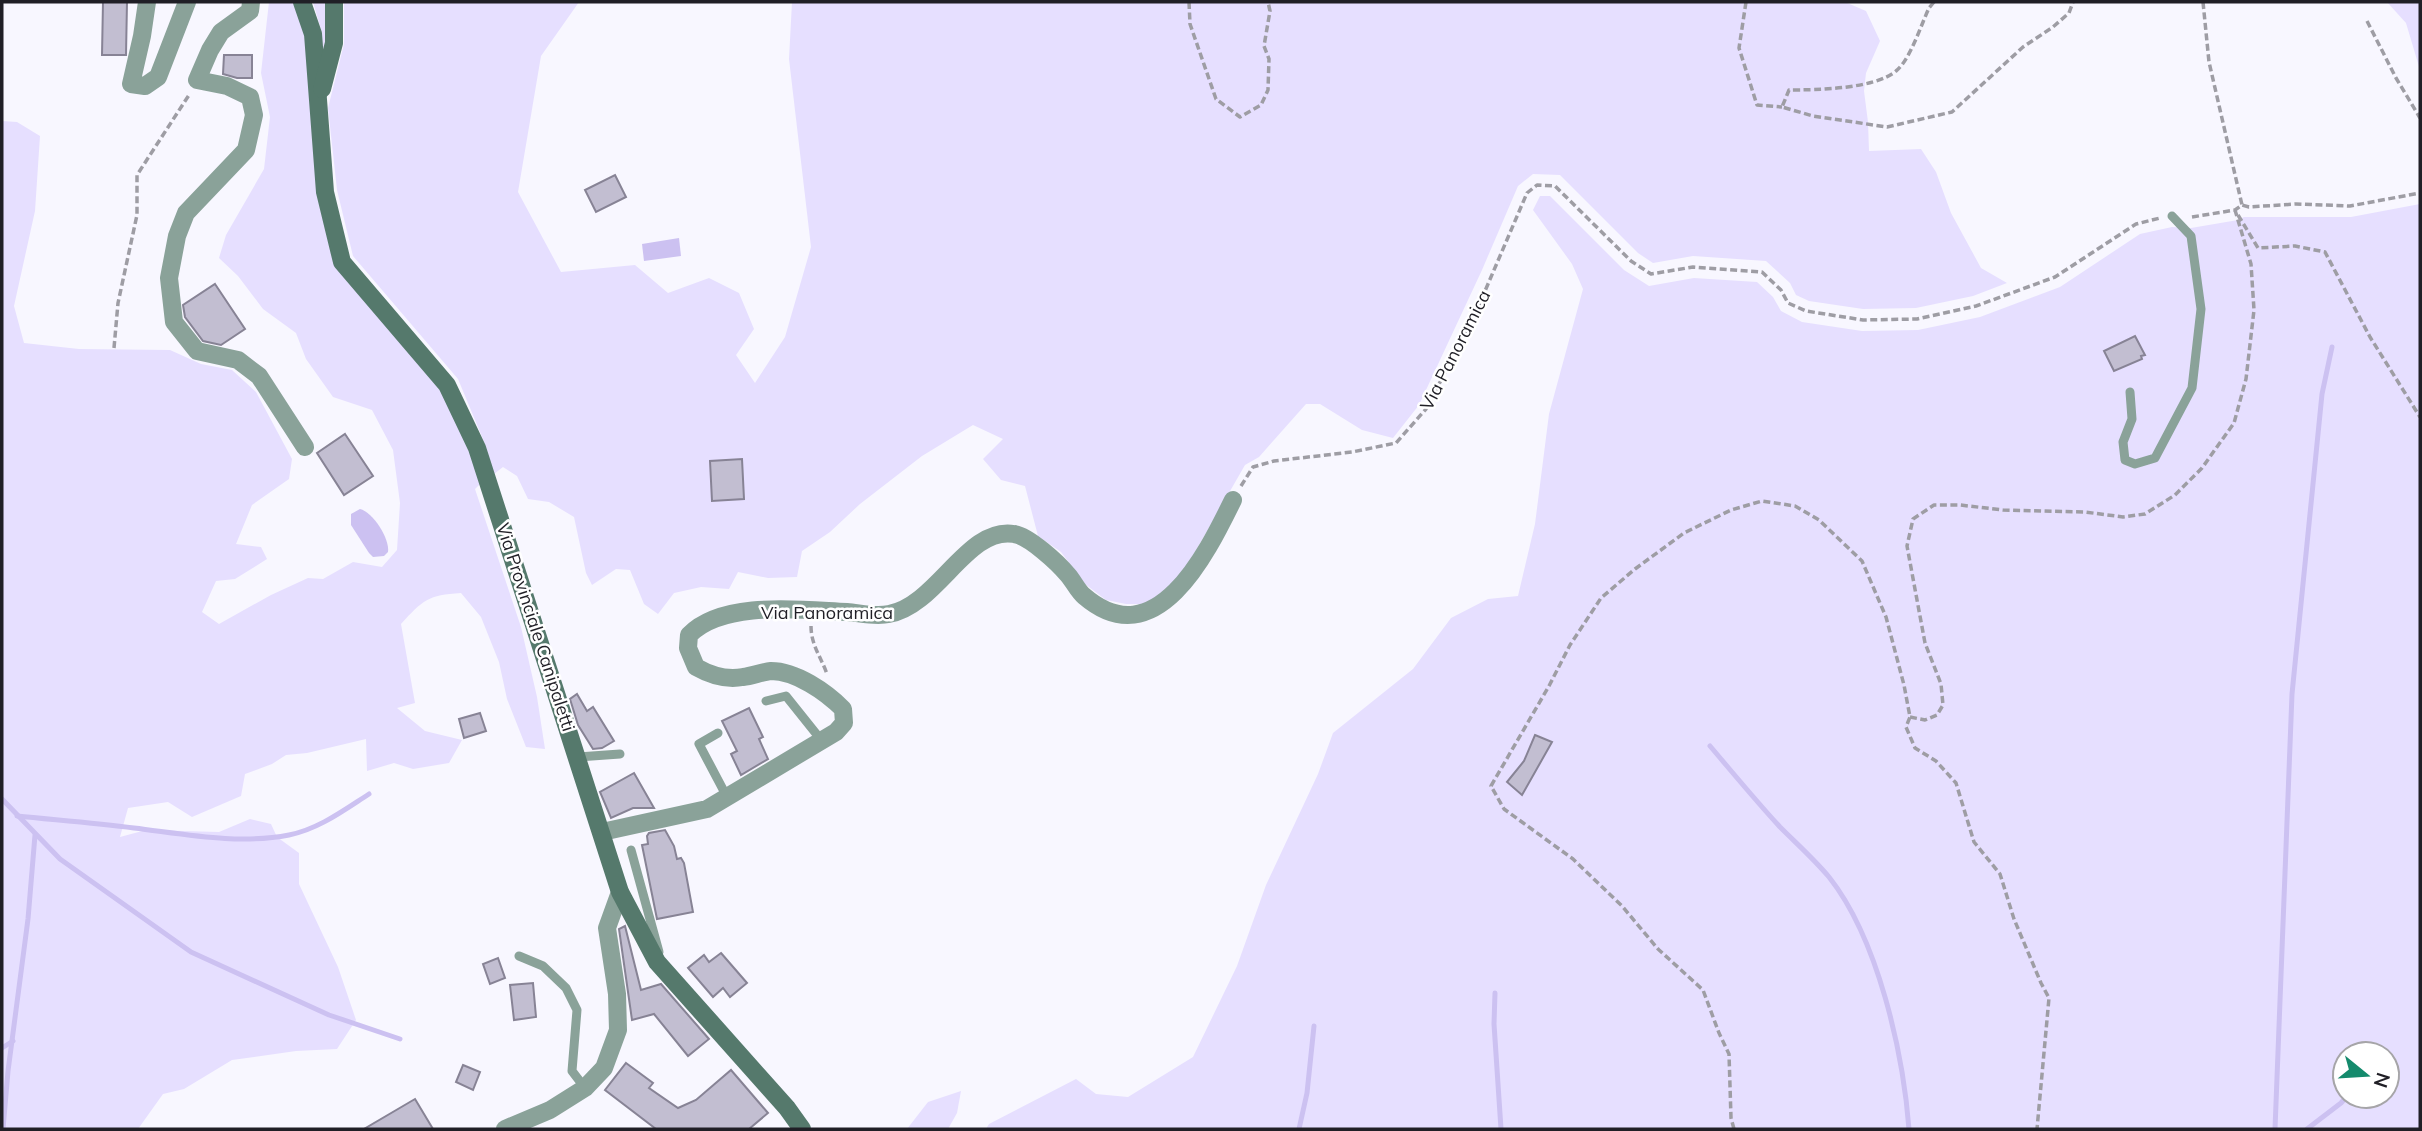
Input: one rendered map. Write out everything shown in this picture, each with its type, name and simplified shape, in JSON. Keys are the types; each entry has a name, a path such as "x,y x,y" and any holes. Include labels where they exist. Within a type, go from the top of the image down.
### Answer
{"main road":[{"name":"Via Provinciale Canipaletti","path":"302,2 313,34 325,192 342,262 447,386 477,448 620,892 657,962 787,1108 802,1129"},
{"path":"318,106 334,43 334,2"}],"street":[{"path":"147,2 131,84 145,86 158,77 187,2"},
{"path":"251,2 250,11 221,32 197,80 227,86 250,97 254,115 246,150 186,213 177,236 169,278 174,322 197,351 238,360 259,376 305,447"},
{"name":"Via Panoramica","path":"832,698 792,676 771,671 739,678 710,675 696,667 688,648 688,635 711,619 751,611 783,609 884,615 902,612 940,582 968,551 991,536 1014,534 1031,542 1067,573 1083,596 1105,610 1127,615 1151,611 1174,596 1211,545 1233,500"},
{"path":"602,832 706,809 727,798 836,732 844,723 843,709 832,698"},
{"path":"505,1129 550,1110 584,1088 604,1068 618,1030 617,994 607,928 620,892"}],"lane":[{"path":"2130,393 2132,419 2123,442 2125,460 2135,464 2155,458 2192,388 2201,309 2191,236 2172,216"},
{"path":"766,701 786,696 822,741"},
{"path":"718,733 699,744 727,798"},
{"path":"578,757 620,754"},
{"path":"631,849 665,972"},
{"path":"519,956 543,966 566,988 577,1010 572,1071 584,1088"}],"path":[{"path":"1189,2 1190,24 1216,99 1240,117 1261,105 1268,90 1269,59 1264,46 1270,10 1268,2"},
{"path":"1746,2 1739,48 1757,105 1782,107 1813,116 1887,127 1952,112 2023,47 2068,13 2073,2"},
{"path":"1782,107 1789,90 1870,84 1896,71 1934,2"},
{"path":"2203,2 2209,62 2242,205 2350,206 2420,193"},
{"path":"2367,21 2420,118"},
{"path":"114,348 118,303 137,215 136,175 187,100 197,80"},
{"name":"Via Panoramica","path":"1233,500 1253,467 1274,461 1352,452 1396,443 1426,410 1473,319 1527,193 1537,185 1555,186 1631,261 1651,274 1693,267 1762,272 1781,290 1788,303 1806,311 1863,320 1917,319 1976,306 2055,277 2136,223 2172,216 2191,217 2235,210 2242,205"},
{"path":"2235,210 2258,248 2295,246 2325,252 2370,337 2420,417"},
{"path":"1910,717 1924,720 1937,715 1943,705 1941,684 1925,643 1907,546 1913,519 1934,505 2123,517 2144,514 2175,495 2193,477 2234,423 2246,379 2254,310 2251,264 2235,210"},
{"path":"1734,1129 1731,1118 1729,1054 1718,1033 1703,990 1658,949 1622,906 1573,859 1504,809 1491,786 1570,645 1601,598 1684,533 1731,510 1762,501 1795,506 1819,520 1862,561 1886,617 1910,717 1906,727 1914,748 1936,761 1956,783 1974,842 2000,874 2014,919 2049,998 2038,1129"},
{"path":"816,611 811,622 811,636 814,649 834,689 832,698"}],"shaded area":[{"path":"269,2 295,2 306,35 317,194 334,265 440,390 472,450 481,483 475,489 521,627 537,697 545,749 526,747 507,699 499,662 481,617 461,593 450,594 427,600 401,624 415,703 397,708 425,731 462,740 449,763 413,769 394,763 367,771 366,739 307,753 286,755 272,764 245,774 241,796 192,817 168,802 128,808 120,837 146,830 219,832 250,819 271,824 277,837 299,853 299,884 338,967 356,1020 337,1049 296,1051 232,1060 184,1089 163,1094 138,1129 2,1129 2,121 17,122 40,136 35,211 14,306 24,343 79,349 170,350 201,364 232,370 256,392 292,459 289,479 252,505 236,544 261,547 267,559 235,579 216,581 202,612 219,624 271,595 308,578 323,579 353,562 382,567 397,550 400,503 393,450 372,410 333,397 306,359 296,333 263,309 238,276 219,258 226,235 264,169 270,117 261,73"},
{"path":"313,2 325,2 327,41 321,73 322,33"},
{"path":"344,2 579,2 541,56 518,192 561,272 635,265 668,293 709,278 739,293 754,329 736,355 755,383 785,337 811,247 789,59 792,2 1845,2 1866,11 1880,41 1866,73 1864,91 1869,151 1921,149 1936,172 1951,213 1981,268 2007,283 1973,296 1916,308 1863,309 1809,301 1796,295 1790,283 1766,261 1693,256 1653,263 1638,253 1560,175 1533,174 1518,186 1419,405 1393,438 1362,430 1320,404 1306,404 1259,457 1245,465 1183,573 1166,591 1144,604 1106,600 1085,584 1061,552 1038,536 1025,486 1001,480 983,459 1003,439 973,425 922,456 860,504 830,532 802,551 797,577 768,578 738,572 729,589 701,587 674,593 658,614 644,604 630,570 616,569 592,585 586,573 574,517 549,502 528,499 517,476 503,467 494,474 485,444 458,379 353,256 337,190 328,108 344,44"},
{"path":"2387,2 2420,2 2420,70 2406,23"},
{"path":"1540,196 1550,196 1624,270 1649,286 1694,278 1757,282 1773,297 1781,311 1802,322 1862,331 1918,330 1980,317 2060,287 2140,234 2172,227 2191,228 2244,217 2351,217 2420,204 2420,1129 986,1129 989,1124 1076,1079 1096,1094 1128,1097 1193,1057 1237,966 1266,885 1318,774 1333,733 1413,669 1451,618 1488,599 1518,596 1535,524 1549,414 1583,289 1572,264 1533,210"},
{"path":"679,238 681,256 644,261 642,244"},
{"path":"360,509 375,520 383,533 388,547 384,556 373,557 351,525 351,514"},
{"path":"961,1091 957,1113 948,1129 907,1129 928,1102"}],"building":[{"path":"103,2 127,2 126,55 102,55"},
{"path":"224,55 252,55 252,78 223,74"},
{"path":"615,175 626,197 596,212 585,190"},
{"path":"215,284 245,329 221,345 203,341 185,317 183,305"},
{"path":"2135,336 2145,355 2141,356 2142,359 2114,371 2104,351"},
{"path":"345,434 373,476 344,495 317,453"},
{"path":"742,459 744,499 712,501 710,461"},
{"path":"577,694 587,711 593,707 614,741 602,748 593,749 578,725 570,699"},
{"path":"749,708 763,737 759,739 768,759 741,775 731,754 737,751 722,721"},
{"path":"480,713 486,731 464,738 459,719"},
{"path":"1535,735 1552,742 1522,795 1507,782 1524,761"},
{"path":"634,773 654,808 633,808 611,818 600,792"},
{"path":"665,830 674,846 677,859 681,858 684,863 693,912 657,919 642,845 648,844 649,833"},
{"path":"625,926 641,990 661,984 709,1039 688,1056 654,1014 632,1020 619,929"},
{"path":"721,953 747,983 730,997 723,988 713,997 688,968 704,955 709,962"},
{"path":"498,958 505,978 490,984 483,964"},
{"path":"533,983 536,1017 514,1020 510,985"},
{"path":"626,1063 653,1083 649,1088 678,1108 696,1100 731,1070 768,1113 749,1129 656,1129 605,1090"},
{"path":"463,1065 480,1072 473,1090 456,1082"},
{"path":"415,1099 433,1129 364,1129"}],"waterway":[{"path":"2275,1129 2292,694 2322,394 2332,347"},
{"path":"1710,746 1780,827 1823,870 1846,902 1861,932 1885,997 1901,1066 1909,1129"},
{"path":"17,816 211,838 270,838 311,828 369,794"},
{"path":"2,799 60,859 191,952 329,1015 400,1039"},
{"path":"3,1129 28,919 35,835"},
{"path":"1495,993 1494,1024 1501,1129"},
{"path":"1299,1129 1307,1093 1314,1026"},
{"path":"2,1048 13,1041"},
{"path":"2307,1129 2332,1110"}]}
